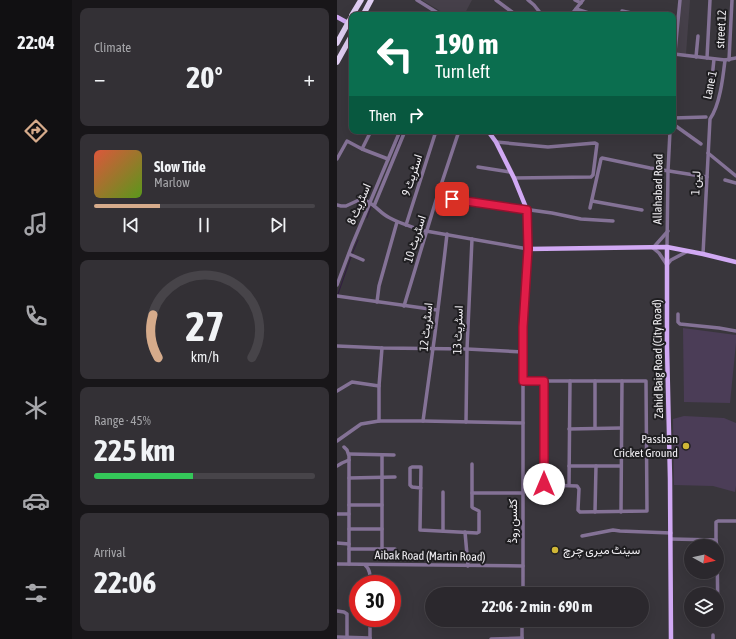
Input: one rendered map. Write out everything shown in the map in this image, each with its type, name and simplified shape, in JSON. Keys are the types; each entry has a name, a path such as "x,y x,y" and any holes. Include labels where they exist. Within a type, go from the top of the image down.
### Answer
{"highway":[{"path":"354,12 361,0"},
{"path":"365,12 371,0"},
{"path":"337,43 348,23"},
{"path":"337,62 349,42"}],"main road":[{"path":"337,17 348,23"},
{"path":"490,134 496,142 527,210 528,249 667,248 703,254 736,262"},
{"name":"Zahid Baig Road (City Road)","path":"667,248 671,639"}],"street":[{"path":"417,0 436,12"},
{"path":"496,0 512,12"},
{"path":"528,0 540,12"},
{"path":"574,12 582,2 575,0"},
{"path":"676,24 680,0"},
{"path":"707,58 710,0"},
{"name":"street 12","path":"727,60 732,0"},
{"path":"576,9 586,12"},
{"path":"622,11 627,12"},
{"path":"696,57 698,36"},
{"path":"676,54 727,60 736,58"},
{"path":"711,88 714,59"},
{"name":"Lane 1","path":"714,114 727,60"},
{"name":"لین 1","path":"703,254 710,119 714,114"},
{"path":"676,118 705,117"},
{"path":"676,126 701,144"},
{"path":"362,149 370,134"},
{"name":"اسٹریٹ 8","path":"337,285 351,254 370,202 399,134"},
{"path":"376,207 404,134"},
{"name":"اسٹریٹ 9","path":"406,225 435,134"},
{"name":"اسٹریٹ 10","path":"404,306 458,134"},
{"name":"Allahabad Road","path":"667,248 670,134"},
{"path":"337,159 347,142 388,159"},
{"path":"496,142 548,146 597,144 593,175 591,177 513,178"},
{"path":"708,153 736,176"},
{"path":"590,208 602,158 707,177"},
{"path":"478,167 510,172"},
{"path":"731,172 736,171"},
{"path":"725,180 736,183"},
{"path":"437,197 589,220 613,220"},
{"path":"337,205 346,206 361,200 370,202 388,218 420,230 528,249"},
{"path":"592,201 642,210"},
{"path":"377,302 379,286 397,222"},
{"path":"668,231 653,248 659,253 667,265 671,260 688,251"},
{"name":"اسٹریٹ 12","path":"423,421 434,348 437,310 447,234"},
{"name":"اسٹریٹ 13","path":"466,422 467,349 473,239"},
{"name":"کٹسن روڈ","path":"523,587 523,327 528,249"},
{"path":"351,254 363,260"},
{"path":"338,296 437,310"},
{"path":"678,314 678,322 680,324 736,331"},
{"path":"337,346 523,352"},
{"path":"379,421 379,386 382,348"},
{"path":"523,381 544,381 570,381 595,381 621,381 645,381 647,382 647,511 579,511 579,489 577,486 544,484 544,381"},
{"path":"569,485 570,381"},
{"path":"595,381 595,428"},
{"path":"621,381 621,512"},
{"path":"337,391 351,382 379,386"},
{"path":"337,441 361,424 379,421 523,423"},
{"path":"569,428 621,428"},
{"path":"344,447 349,454 349,564"},
{"path":"349,454 395,455"},
{"path":"382,455 382,549"},
{"path":"337,466 349,460"},
{"path":"421,488 412,487 410,485 410,468 412,467 421,468 421,488 420,530 477,533 479,532 479,511 473,508 472,464"},
{"path":"569,466 621,466"},
{"path":"595,512 596,466"},
{"path":"349,478 395,477"},
{"path":"443,492 443,531"},
{"path":"472,493 523,493"},
{"path":"349,505 382,505"},
{"path":"337,514 349,514"},
{"path":"716,539 716,522 736,521"},
{"path":"349,529 382,529"},
{"path":"582,536 613,530 671,533"},
{"path":"465,532 468,566"},
{"path":"671,540 684,540"},
{"path":"337,543 349,544"},
{"path":"349,549 395,549"},
{"name":"Aibak Road (Martin Road)","path":"337,564 523,566"},
{"path":"365,565 369,571 369,575"},
{"path":"337,612 344,612 347,614 347,638"},
{"path":"337,637 370,638 370,627"},
{"path":"491,639 522,639 522,627"}],"shaded area":[{"path":"422,0 472,0 466,12 442,12"},
{"path":"680,0 690,0 686,54 676,54 676,36"},
{"path":"683,328 736,335 730,403 684,402"},
{"path":"684,416 724,418 736,423 735,492 713,486 674,485 673,419"}],"waterway":[{"path":"397,144 401,134"},
{"path":"367,218 371,207"},
{"path":"352,254 358,240"},
{"path":"338,294 351,257"}],"place":[{"name":"Passban Cricket Ground","path":"686,446"},
{"name":"سینٹ میری چرچ","path":"555,550"}],"route":[{"path":"452,199 527,210 528,249 523,327 523,381 544,381 544,484"}]}
